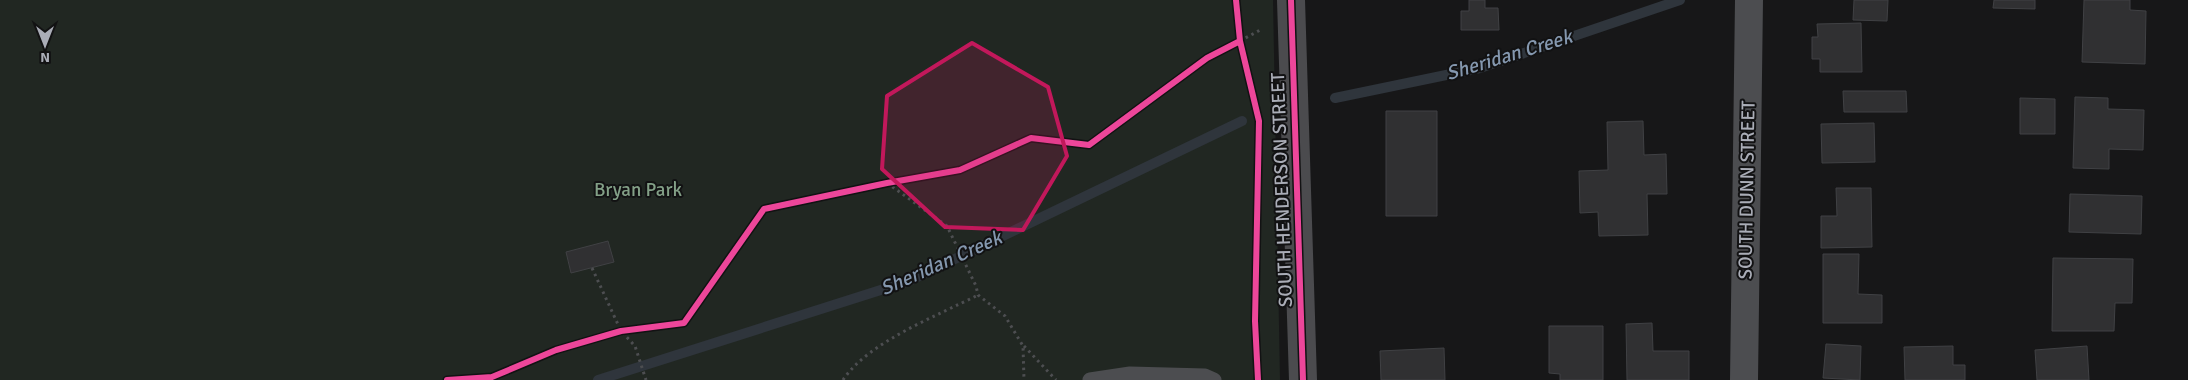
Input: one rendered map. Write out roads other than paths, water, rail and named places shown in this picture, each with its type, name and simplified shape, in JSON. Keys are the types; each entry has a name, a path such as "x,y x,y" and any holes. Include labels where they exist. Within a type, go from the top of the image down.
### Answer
{"street":[{"name":"SOUTH HENDERSON STREET","path":"1291,0 1303,380"},
{"name":"SOUTH DUNN STREET","path":"1744,380 1749,0"}],"lane":[{"path":"1090,380 1130,374 1204,376 1214,380"}],"waterway":[{"name":"Sheridan Creek","path":"1335,98 1480,68 1680,0"},
{"name":"Sheridan Creek","path":"598,380 909,281 1242,121"}],"park label":[{"name":"Bryan Park","path":"638,190"}]}
